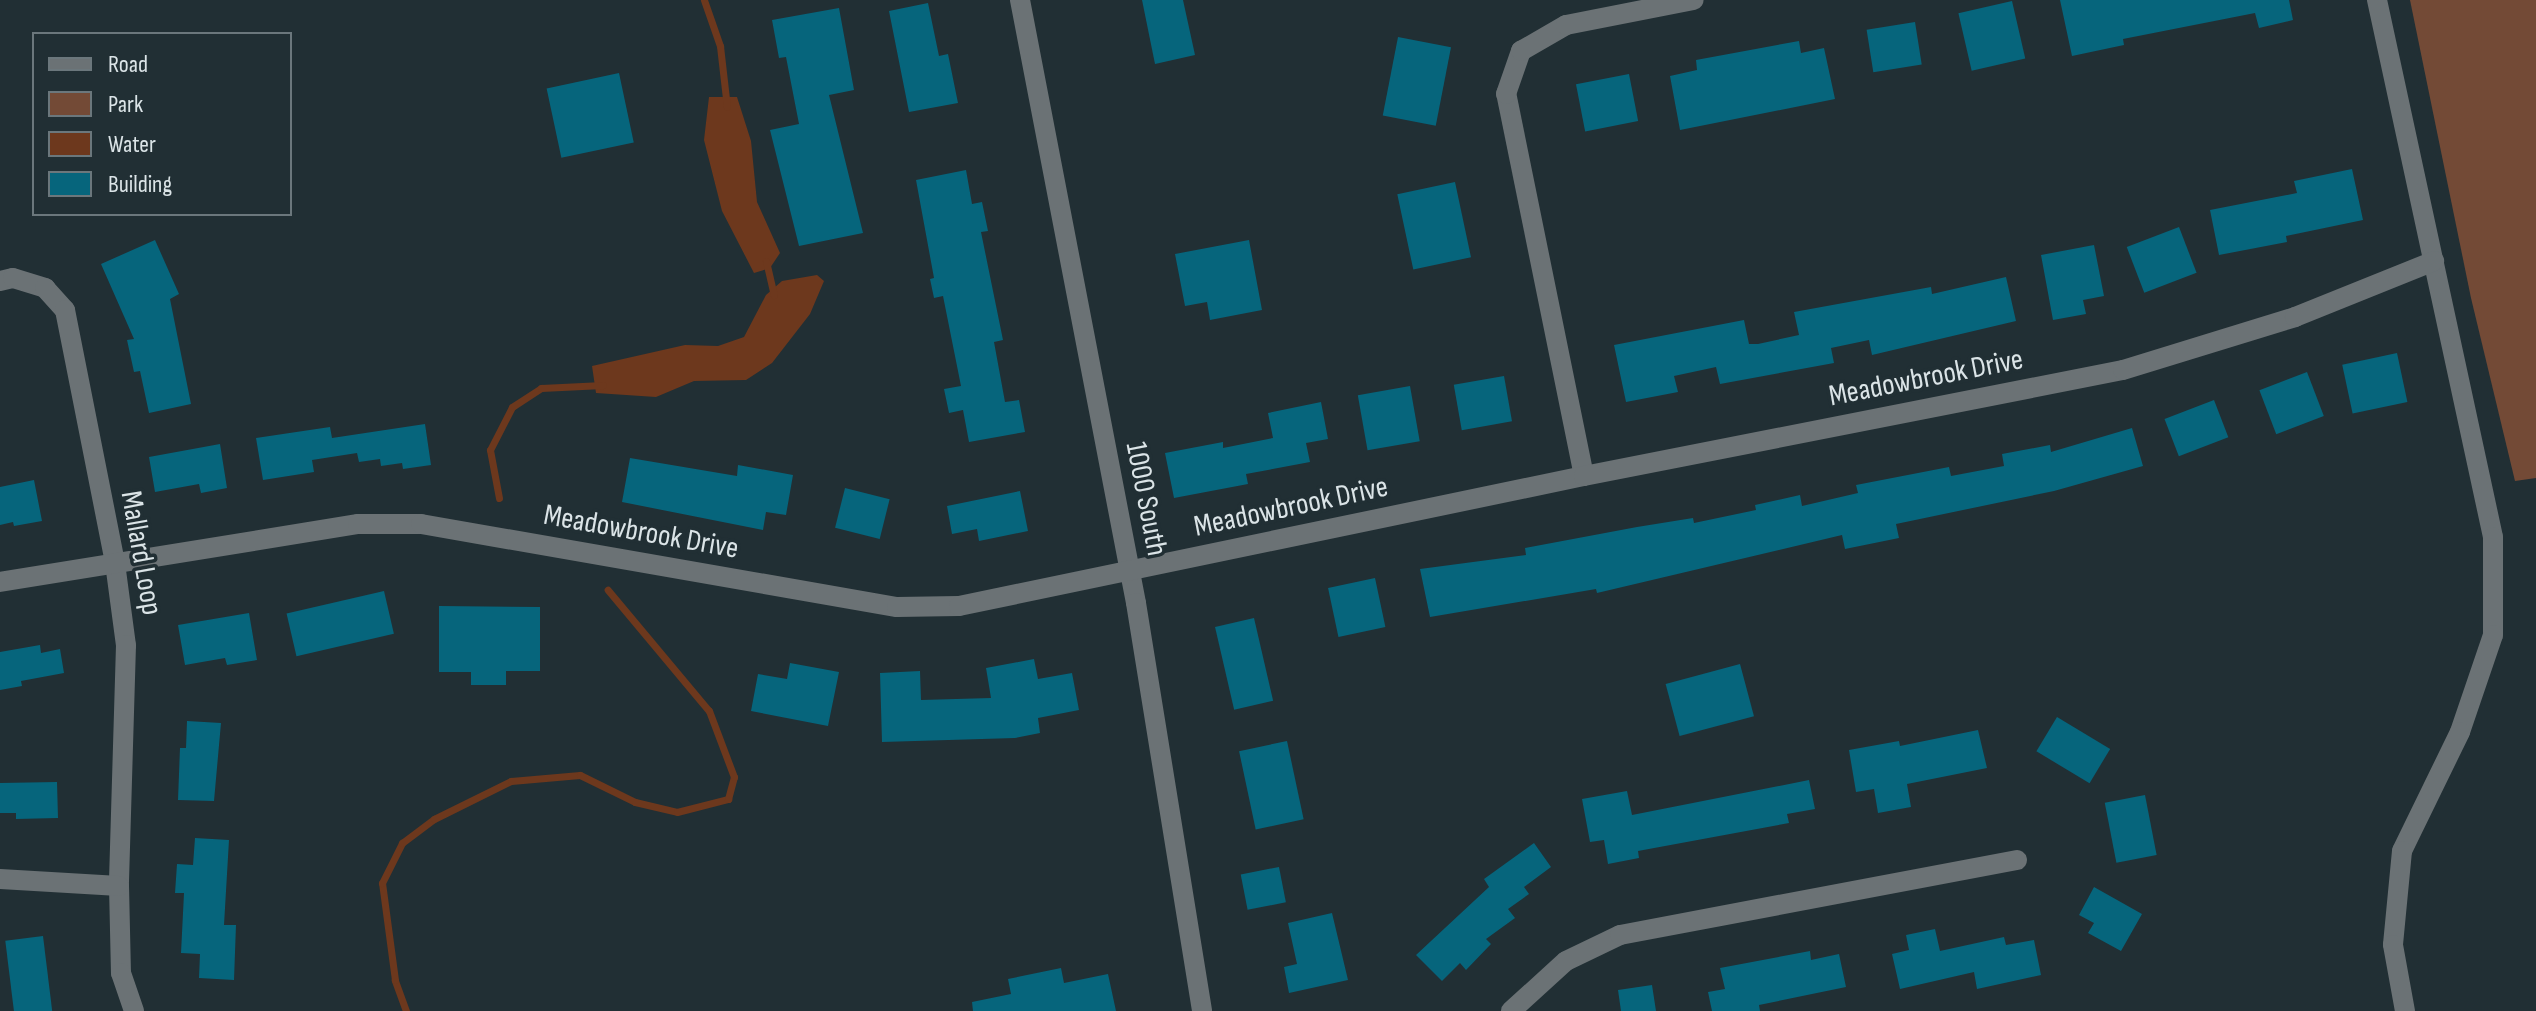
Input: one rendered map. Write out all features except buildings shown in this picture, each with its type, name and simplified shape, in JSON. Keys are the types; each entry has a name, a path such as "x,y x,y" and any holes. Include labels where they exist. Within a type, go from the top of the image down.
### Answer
{"street":[{"name":"1000 South","path":"1020,0 1130,572 1202,1011"},
{"path":"1584,476 1506,94 1521,51 1566,25 1691,0"},
{"path":"2377,0 2493,537 2493,635 2460,732 2402,851 2393,945 2405,1011"},
{"name":"Meadowbrook Drive","path":"0,582 358,524 421,524 897,607 959,606 1584,476 2123,370 2295,317 2434,261"},
{"name":"Mallard Loop","path":"0,281 13,278 45,288 65,310 115,563 126,645 119,886 121,973 134,1011"},
{"path":"1511,1011 1566,961 1620,935 2017,860"},
{"path":"0,879 119,886"}],"green space":[{"path":"2410,0 2536,0 2536,478 2515,481 2471,298"}],"water":[{"path":"709,97 737,97 751,141 757,202 780,253 770,268 754,273 722,211 704,140"},
{"path":"817,275 824,281 810,314 772,363 746,380 694,381 656,397 596,393 592,366 685,345 718,346 744,337 766,295 782,281"}],"waterway":[{"path":"704,0 720,46 727,107"},
{"path":"766,261 774,295"},
{"path":"499,498 490,450 512,407 541,388 603,385"},
{"path":"406,1011 395,980 382,883 402,843 434,819 511,781 580,775 635,802 677,812 728,799 734,777 709,711 608,590"}]}
